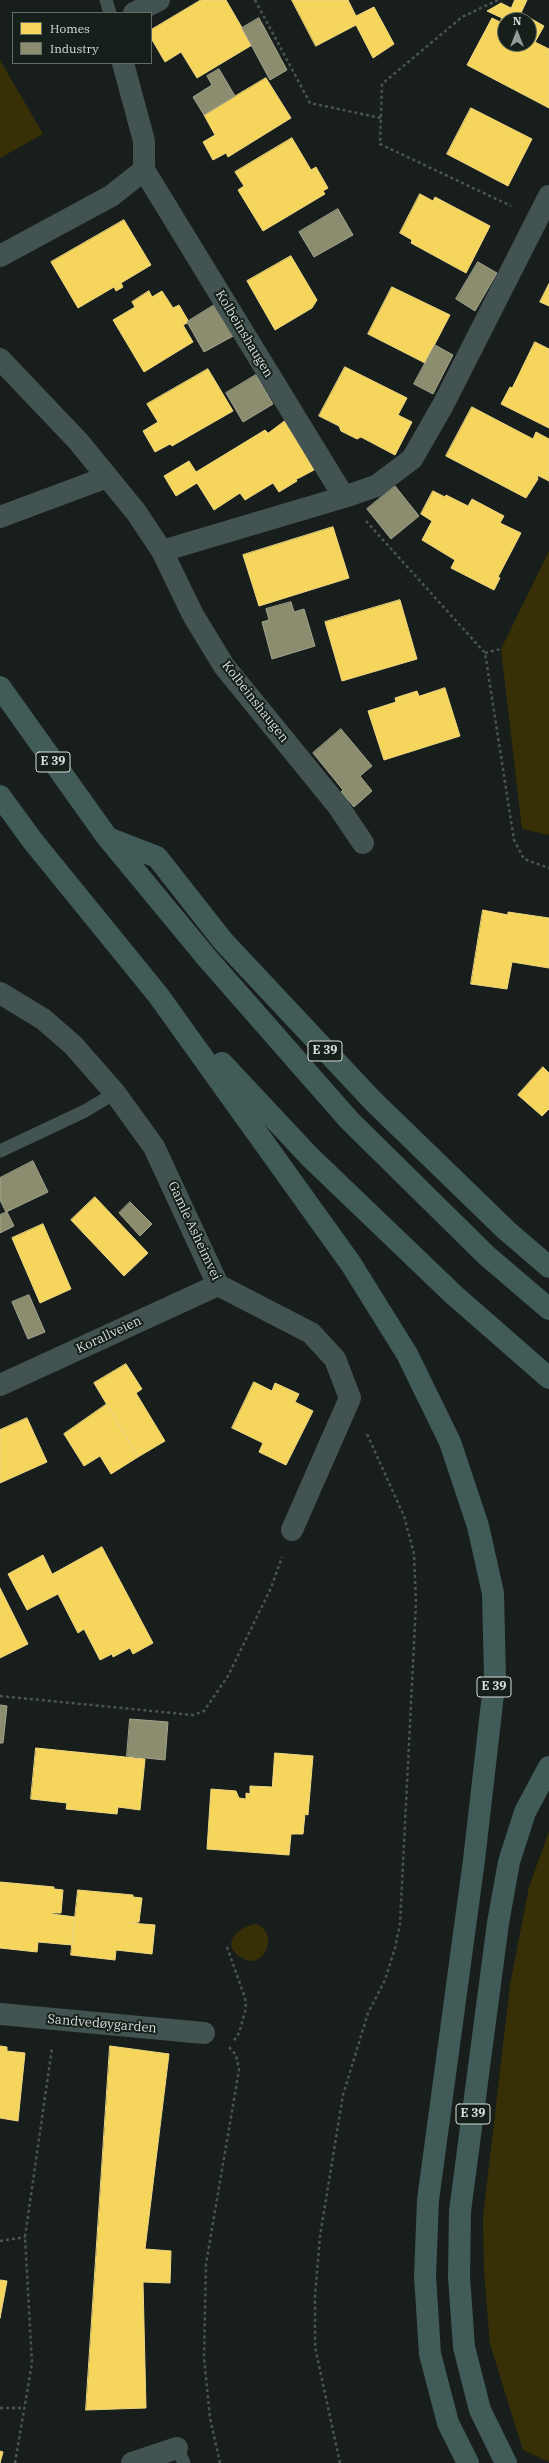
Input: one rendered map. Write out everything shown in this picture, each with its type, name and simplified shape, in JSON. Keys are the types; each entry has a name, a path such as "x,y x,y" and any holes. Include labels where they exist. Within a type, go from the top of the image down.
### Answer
{"highway":[{"name":"E 39","path":"0,687 107,837 208,958 349,1120 486,1255 549,1309"},
{"name":"E 39","path":"0,796 32,840 158,995 351,1264 407,1354 450,1442 478,1526 493,1593 495,1677 474,1860 428,2200 426,2276 430,2354 448,2423 468,2463"},
{"name":"E 39","path":"107,837 157,856 223,942 373,1101 506,1230 549,1267"},
{"name":"E 39","path":"158,995 310,1157 454,1295 549,1378"},
{"name":"E 39","path":"506,2463 480,2410 464,2347 459,2277 460,2211 497,1930 509,1862 525,1812 549,1767"}],"street":[{"path":"136,12 159,0"},
{"path":"0,256 111,196 144,170 144,141 123,64"},
{"name":"Kolbeinshaugen","path":"144,170 344,497"},
{"path":"162,551 344,497 376,486 412,459 443,405 549,196"},
{"name":"Kolbeinshaugen","path":"0,360 78,441 136,512 162,551 193,615 224,666 338,806 363,843"},
{"path":"0,517 40,504 107,477"},
{"name":"Gamle Asheimvei","path":"0,993 43,1019 73,1045 115,1093 154,1147 218,1285 311,1333 335,1359 350,1398"},
{"name":"Korallveien","path":"0,1385 218,1285"},
{"path":"292,1530 350,1398"},
{"name":"Sandvedøygarden","path":"0,2014 204,2033"},
{"path":"132,2463 181,2456"}],"lane":[{"path":"106,0 110,12"},
{"path":"0,1151 84,1111 115,1093"}],"path":[{"path":"255,0 310,103 381,118"},
{"path":"498,0 462,17 382,84 380,144 538,219"},
{"path":"344,497 485,653 514,840 524,860 549,868"},
{"path":"485,653 501,649"},
{"path":"340,2463 315,2347 315,2296 320,2236 343,2095 368,2013 387,1974 395,1948 400,1924 416,1603 414,1554 404,1516 350,1398"},
{"path":"0,1696 193,1715 204,1711 228,1676 241,1650 271,1588 292,1530"},
{"path":"220,2463 210,2418 204,2357 206,2264 239,2070 236,2055 228,2046 237,2039 246,2008 245,1998 227,1947"},
{"path":"15,2463 32,2363 25,2237 56,2020"},
{"path":"0,2241 25,2237"},
{"path":"0,2408 24,2408"}],"shaded area":[{"path":"0,60 43,134 0,158"},
{"path":"549,551 549,835 522,829 501,649"},
{"path":"549,1831 549,2462 523,2450 490,2344 484,2271 483,2217 510,1985 529,1887"},
{"path":"255,1924 266,1931 268,1944 262,1956 257,1960 250,1961 234,1952 232,1941 234,1936 239,1931"}],"building: Homes":[{"path":"201,0 226,0 252,45 197,78 181,52 165,62 152,40 152,29"},
{"path":"292,0 348,0 356,16 374,7 394,44 373,58 356,25 316,46"},
{"path":"515,0 527,0 521,12 497,12 497,16 487,11 501,3 511,8"},
{"path":"492,18 497,20 497,52 537,52 537,43 549,49 549,108 467,65"},
{"path":"537,22 544,26 537,38"},
{"path":"266,78 291,118 228,157 226,153 213,160 203,142 215,135 204,115"},
{"path":"471,108 532,139 508,186 447,154"},
{"path":"292,138 311,170 316,167 328,188 323,191 325,194 263,231 238,190 244,186 235,172"},
{"path":"420,194 433,201 435,197 490,226 466,273 411,243 412,240 400,233"},
{"path":"124,220 151,265 121,283 123,287 116,291 114,287 78,308 51,262"},
{"path":"291,256 317,300 312,308 275,330 247,281"},
{"path":"549,284 549,306 540,302"},
{"path":"392,287 450,315 425,363 368,334"},
{"path":"149,291 152,297 162,291 173,308 179,305 189,322 183,325 193,342 144,372 113,320 135,307 132,302"},
{"path":"535,342 549,349 549,428 501,404 510,387 512,388"},
{"path":"345,367 407,398 398,415 412,422 395,455 361,437 357,439 341,431 339,426 319,416"},
{"path":"208,369 233,411 172,446 170,444 155,452 143,431 158,422 147,404"},
{"path":"472,407 533,439 536,432 549,439 549,481 537,475 538,479 526,498 446,456"},
{"path":"285,421 314,470 296,479 297,481 279,492 273,483 245,500 240,493 214,510 197,483 176,496 164,476 189,461 196,472 265,430 268,433"},
{"path":"433,491 445,497 446,495 468,506 472,499 504,516 500,523 521,533 498,577 500,578 494,590 451,568 455,560 422,540 432,521 421,514"},
{"path":"333,527 349,578 259,606 243,555"},
{"path":"400,600 417,659 342,681 325,622"},
{"path":"445,688 460,736 384,760 368,711 396,702 395,698 417,691 419,696"},
{"path":"483,910 508,915 508,912 549,918 549,968 512,962 507,989 471,984"},
{"path":"543,1067 549,1073 549,1109 542,1116 518,1095"},
{"path":"95,1197 148,1253 124,1276 71,1220"},
{"path":"43,1224 71,1289 40,1303 12,1238"},
{"path":"126,1364 142,1389 136,1393 165,1441 138,1457 94,1383"},
{"path":"254,1382 272,1391 275,1383 299,1394 295,1402 313,1411 286,1465 259,1452 263,1443 232,1428"},
{"path":"107,1404 138,1457 111,1474 100,1456 84,1466 64,1434"},
{"path":"27,1418 47,1462 0,1483 0,1430"},
{"path":"102,1547 153,1643 133,1654 130,1648 113,1657 112,1654 100,1660 84,1629 78,1633 58,1594 27,1610 8,1574 43,1555 52,1574"},
{"path":"0,1588 28,1644 0,1658"},
{"path":"36,1748 145,1759 140,1810 118,1807 117,1814 66,1809 67,1803 31,1799"},
{"path":"275,1753 313,1756 308,1815 305,1814 303,1834 291,1834 289,1855 207,1849 211,1789 236,1791 239,1798 246,1799 246,1793 250,1794 250,1786 272,1787"},
{"path":"0,1882 54,1887 54,1889 63,1890 61,1913 52,1914 75,1917 72,1945 38,1942 37,1952 0,1948"},
{"path":"78,1890 133,1895 133,1897 142,1898 139,1922 130,1923 155,1925 152,1954 116,1950 115,1960 71,1955"},
{"path":"0,2046 7,2047 7,2051 25,2053 18,2121 0,2118"},
{"path":"110,2046 169,2054 145,2249 171,2251 170,2283 143,2282 146,2408 86,2410"},
{"path":"0,2280 7,2281 0,2318"},
{"path":"0,2451 3,2452 0,2463"}],"building: Industry":[{"path":"259,18 287,70 270,80 242,28"},
{"path":"219,69 235,96 204,115 193,97 212,85 207,76"},
{"path":"338,209 353,235 314,257 299,232"},
{"path":"478,262 497,273 475,311 456,299"},
{"path":"216,304 235,335 204,352 187,322"},
{"path":"435,345 453,355 433,394 414,384"},
{"path":"256,375 273,404 243,422 226,393"},
{"path":"395,486 419,516 391,539 367,509"},
{"path":"291,602 294,612 304,609 315,646 272,659 262,622 269,620 266,609"},
{"path":"341,729 372,766 360,776 372,791 354,807 341,792 343,790 313,753"},
{"path":"33,1161 48,1192 6,1212 0,1200 0,1178"},
{"path":"130,1202 152,1224 140,1236 119,1213"},
{"path":"7,1212 14,1226 0,1233 0,1215"},
{"path":"29,1295 45,1332 28,1339 12,1302"},
{"path":"0,1705 7,1706 3,1743 0,1743"},
{"path":"130,1719 168,1722 165,1760 127,1756"}]}
